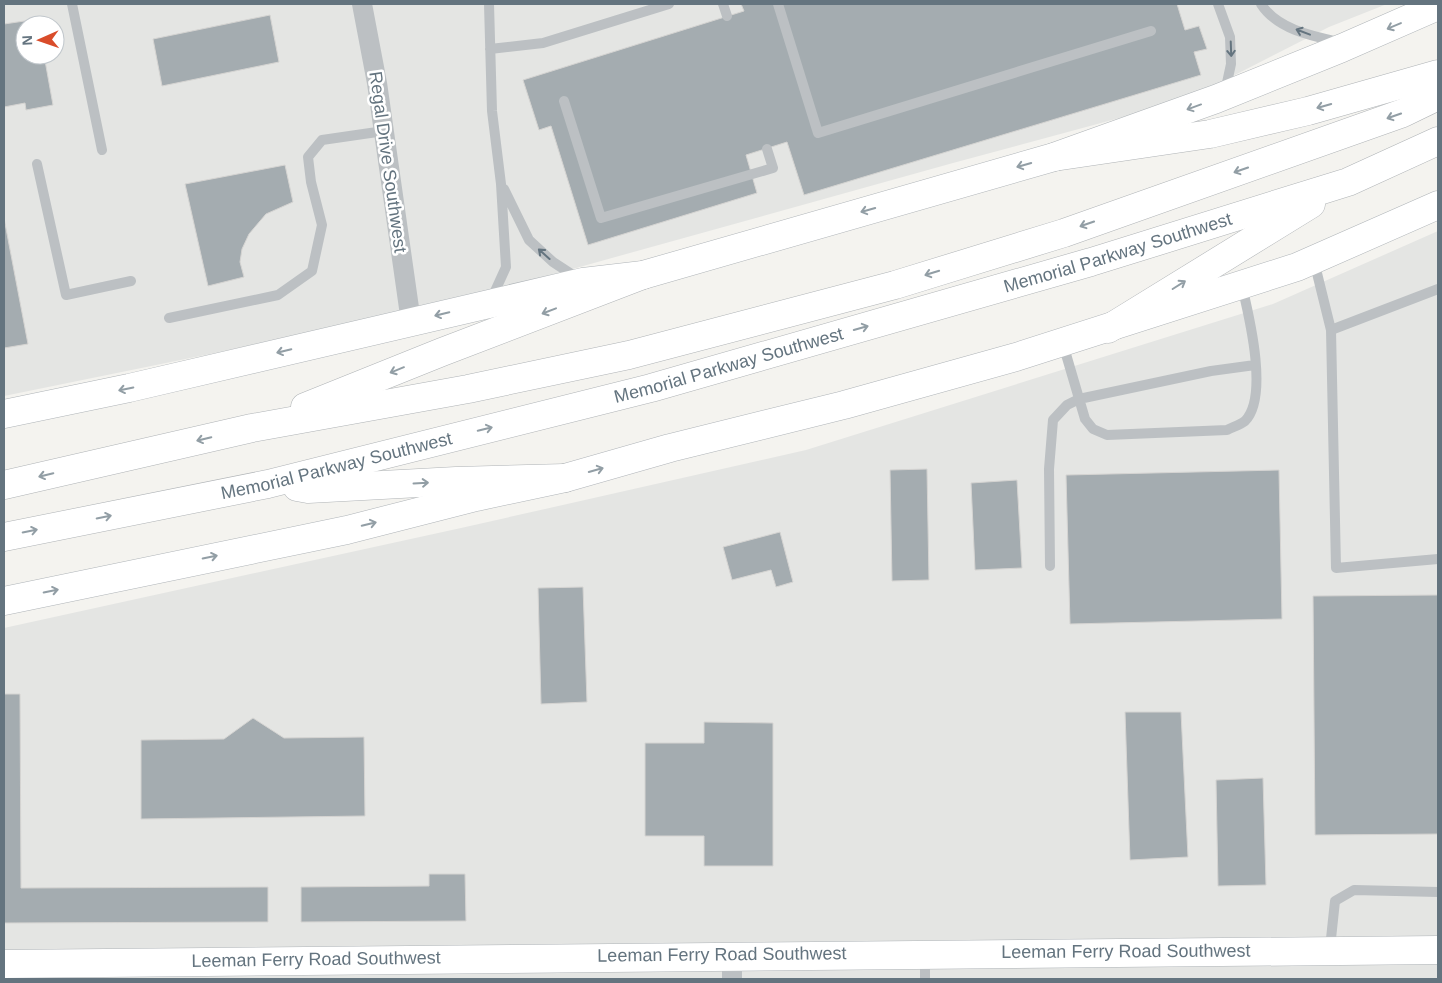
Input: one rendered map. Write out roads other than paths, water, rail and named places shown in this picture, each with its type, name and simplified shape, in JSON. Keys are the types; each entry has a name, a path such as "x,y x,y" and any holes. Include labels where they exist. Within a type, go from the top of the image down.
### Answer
{"main road":[{"path":"252,428 442,352 643,275 1054,157 1224,96 1350,45 1438,6"},
{"path":"1054,157 1210,134 1308,110 1438,74"},
{"name":"Memorial Parkway Southwest","path":"4,484 252,428 468,390 619,357 895,285 1064,232 1403,113 1438,96"},
{"name":"Memorial Parkway Southwest","path":"4,536 268,484 651,388 1091,262 1348,182 1438,141"},
{"path":"1108,329 1348,182"},
{"path":"4,601 347,530 476,497 565,478 670,448 844,405 1063,343 1298,267 1438,205"},
{"path":"4,414 176,377 583,282 643,275"},
{"path":"268,484 308,489 456,481 565,478"},
{"name":"Leeman Ferry Road Southwest","path":"4,964 505,956 732,967 925,966 1330,949 1438,950"}],"street":[{"name":"Regal Drive Southwest","path":"362,4 384,130 411,322"}],"lane":[{"path":"72,4 102,150"},
{"path":"489,4 492,111 501,184 506,267 489,303"},
{"path":"490,49 543,43 669,4"},
{"path":"723,4 727,16"},
{"path":"778,4 818,133 1151,32"},
{"path":"1218,4 1230,37 1231,64 1224,96"},
{"path":"1260,4 1267,14 1302,33 1350,45"},
{"path":"564,100 601,218 773,168 767,149"},
{"path":"169,318 278,295 312,271 322,225 311,182 308,157 322,140 384,130"},
{"path":"37,164 66,295 131,282"},
{"path":"501,184 529,240 553,262 583,282"},
{"path":"1313,260 1331,330 1336,568 1438,559"},
{"path":"1063,343 1085,419 1093,429 1107,435 1228,430 1244,422 1253,408 1256,392 1253,332 1242,285"},
{"path":"1331,330 1438,289"},
{"path":"1050,566 1049,469 1052,420 1067,404 1079,399 1212,370 1255,366"},
{"path":"1330,949 1335,902 1354,890 1438,892"}]}
